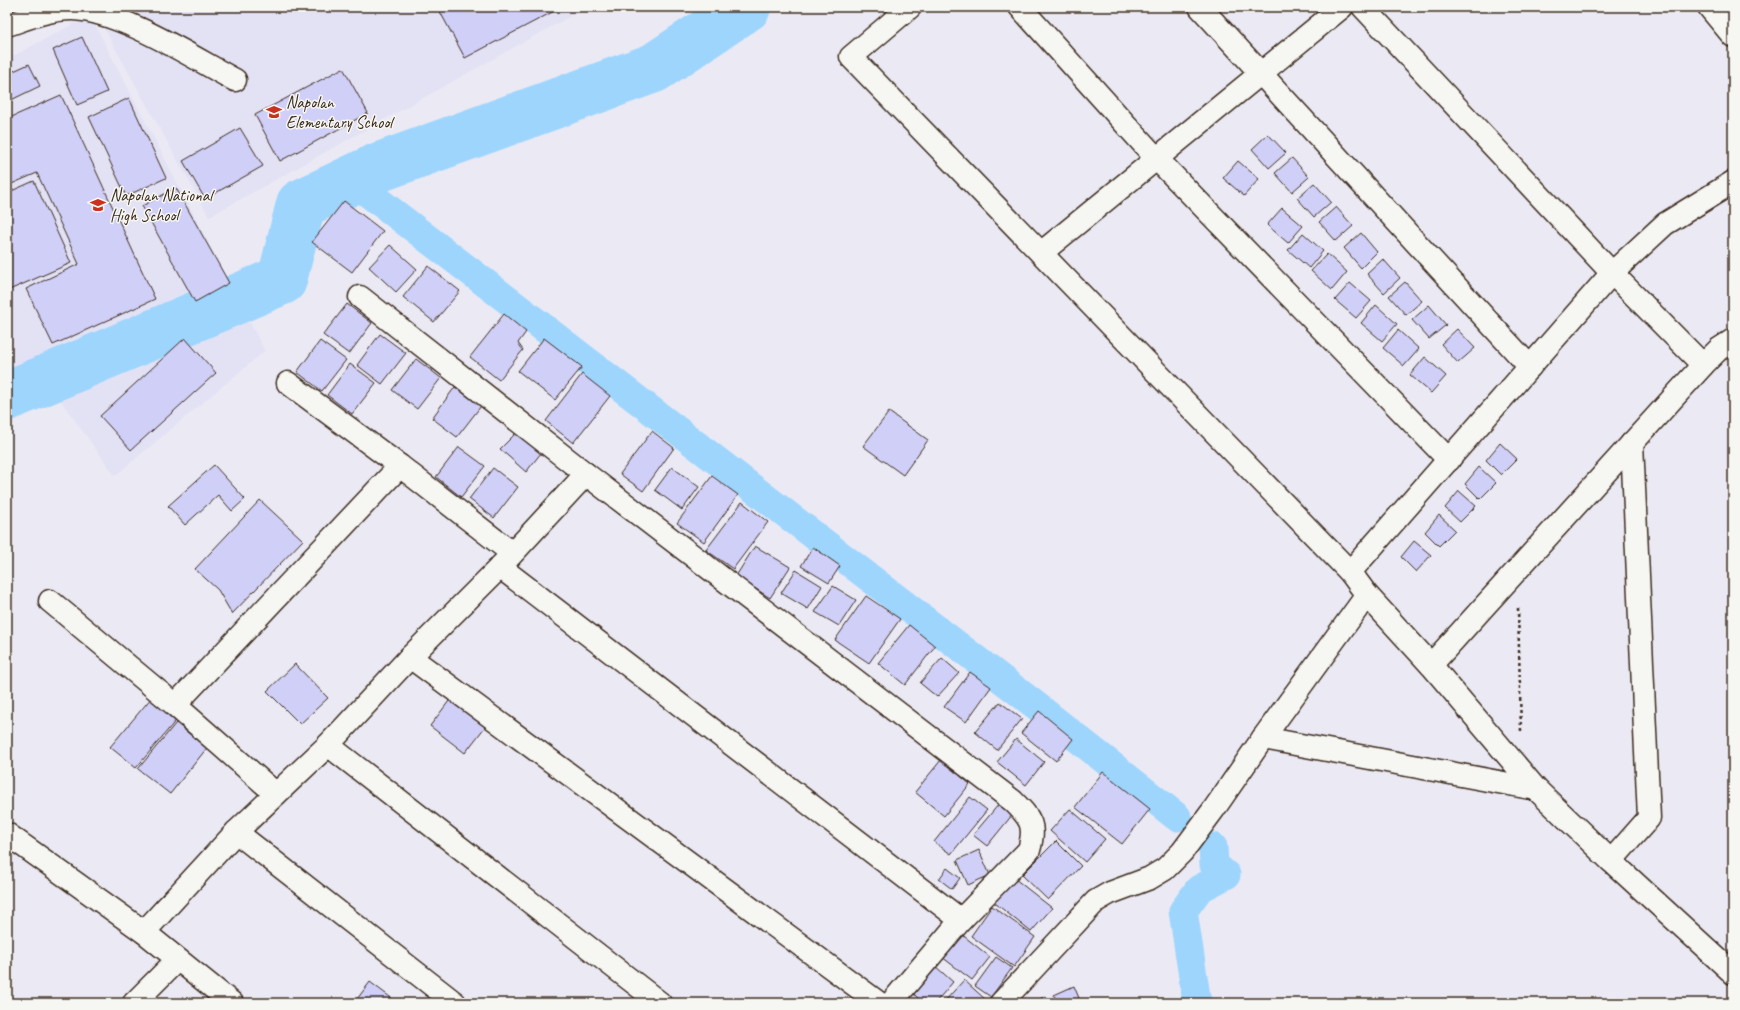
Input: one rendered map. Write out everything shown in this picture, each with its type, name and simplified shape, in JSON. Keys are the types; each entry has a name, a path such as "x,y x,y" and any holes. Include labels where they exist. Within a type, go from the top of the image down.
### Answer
{"street":[{"path":"910,7 851,57 1350,572 1367,595 1431,665 1536,789 1612,861 1729,963"},
{"path":"1020,7 1156,158 1449,460"},
{"path":"1200,7 1530,366"},
{"path":"1041,253 1342,7"},
{"path":"1363,7 1612,273 1702,365"},
{"path":"1709,7 1733,36"},
{"path":"7,25 44,12 70,9 87,10 108,16 139,29 235,80"},
{"path":"1350,572 1612,273 1665,224 1733,182"},
{"path":"360,297 586,474 1013,801 1030,818 1033,835 1029,850 961,920 891,1003"},
{"path":"1431,665 1702,365 1719,349 1733,340"},
{"path":"288,383 400,466 506,560 961,920"},
{"path":"1612,861 1649,818 1632,443"},
{"path":"175,705 400,466"},
{"path":"144,932 236,832 328,745 410,657 506,560 586,474"},
{"path":"1001,1003 1096,901 1110,893 1150,878 1172,863 1189,844 1214,810 1367,595"},
{"path":"50,601 175,705 276,794"},
{"path":"410,657 880,1003"},
{"path":"1264,738 1536,789"},
{"path":"328,745 660,1003"},
{"path":"236,832 455,1003"},
{"path":"7,834 144,932 232,1003"},
{"path":"134,1003 177,960"}],"path":[{"path":"1517,570 1521,733"}],"shaded area":[{"name":"Napolan Elementary School","path":"92,7 587,7 209,217"},
{"name":"Napolan National High School","path":"90,15 265,351 115,476 37,368 7,380 7,59"}],"building":[{"path":"562,7 465,58 438,8"},
{"path":"82,37 107,92 77,105 53,50"},
{"path":"29,64 40,86 7,102 7,74"},
{"path":"343,68 368,113 280,161 255,115"},
{"path":"61,95 155,299 53,345 26,289 79,264 37,173 7,186 7,119"},
{"path":"129,98 166,178 126,196 89,117"},
{"path":"240,128 263,166 205,199 183,161"},
{"path":"1268,134 1286,153 1269,168 1252,149"},
{"path":"1292,158 1309,177 1292,192 1275,173"},
{"path":"1238,161 1259,179 1244,196 1223,178"},
{"path":"34,181 71,263 7,291 7,193"},
{"path":"1314,183 1331,202 1314,217 1297,198"},
{"path":"176,188 229,283 195,302 142,206"},
{"path":"344,201 383,231 352,272 312,242"},
{"path":"1336,207 1353,226 1336,241 1319,222"},
{"path":"1282,208 1303,226 1288,243 1267,225"},
{"path":"1303,233 1323,251 1309,268 1288,250"},
{"path":"1361,233 1377,252 1361,268 1344,248"},
{"path":"390,245 417,269 396,292 369,267"},
{"path":"1327,254 1347,272 1332,290 1311,271"},
{"path":"1383,259 1400,278 1384,293 1367,274"},
{"path":"428,266 460,291 434,322 403,297"},
{"path":"1405,282 1422,301 1406,315 1389,296"},
{"path":"1350,283 1371,301 1356,318 1335,300"},
{"path":"347,304 372,323 349,354 323,335"},
{"path":"1376,305 1397,324 1382,341 1361,323"},
{"path":"1429,305 1446,325 1429,339 1412,320"},
{"path":"504,314 526,332 518,343 523,350 499,380 470,357"},
{"path":"1457,329 1475,348 1458,363 1441,344"},
{"path":"1398,330 1419,349 1404,366 1383,348"},
{"path":"380,334 406,353 382,384 357,365"},
{"path":"185,338 216,373 131,450 100,416"},
{"path":"544,338 582,367 555,400 518,371"},
{"path":"320,341 346,360 322,391 297,372"},
{"path":"1425,357 1446,376 1431,393 1410,375"},
{"path":"416,359 441,378 417,409 392,390"},
{"path":"350,364 376,383 352,414 327,395"},
{"path":"582,374 610,396 573,443 546,421"},
{"path":"455,387 481,406 457,437 432,418"},
{"path":"889,412 928,440 903,475 863,446"},
{"path":"520,429 545,448 526,472 500,449"},
{"path":"652,431 674,448 643,491 620,474"},
{"path":"1500,443 1517,459 1501,475 1486,460"},
{"path":"459,447 485,466 461,497 436,477"},
{"path":"214,465 245,499 232,511 218,495 185,525 168,506"},
{"path":"672,467 699,487 682,510 655,490"},
{"path":"1479,467 1496,483 1480,499 1465,484"},
{"path":"493,468 518,487 494,518 469,499"},
{"path":"712,476 738,495 704,542 677,523"},
{"path":"1459,491 1476,506 1460,522 1445,508"},
{"path":"260,500 303,540 232,614 218,590 195,569"},
{"path":"742,502 768,522 733,569 706,550"},
{"path":"1439,515 1455,530 1439,546 1425,532"},
{"path":"1414,541 1431,555 1416,572 1401,557"},
{"path":"755,546 790,567 770,598 736,576"},
{"path":"813,547 840,566 829,583 801,566"},
{"path":"796,570 822,586 808,609 781,593"},
{"path":"833,586 856,600 839,626 815,612"},
{"path":"866,596 900,619 869,663 835,640"},
{"path":"909,625 935,646 905,685 878,663"},
{"path":"942,658 959,673 937,697 920,683"},
{"path":"295,664 328,698 300,724 267,691"},
{"path":"970,672 991,687 966,722 944,707"},
{"path":"152,697 178,718 136,768 110,747"},
{"path":"452,697 488,723 465,753 430,726"},
{"path":"1000,702 1022,719 997,750 975,732"},
{"path":"1039,711 1073,739 1056,761 1021,733"},
{"path":"176,723 207,748 170,794 138,769"},
{"path":"1016,739 1044,762 1026,785 997,762"},
{"path":"941,760 970,784 944,816 915,792"},
{"path":"1103,772 1150,809 1122,844 1075,807"},
{"path":"970,797 987,810 951,854 934,842"},
{"path":"999,804 1013,814 987,846 973,835"},
{"path":"1070,809 1105,839 1085,862 1050,831"},
{"path":"1056,841 1081,866 1048,900 1022,875"},
{"path":"979,850 990,875 968,885 957,860"},
{"path":"947,868 960,878 952,889 939,879"},
{"path":"1010,875 1052,908 1031,932 990,899"},
{"path":"992,906 1035,937 1014,967 971,936"},
{"path":"960,933 990,957 972,980 942,957"},
{"path":"996,957 1012,968 991,997 975,986"},
{"path":"934,965 953,982 935,1003 924,1003 910,991"},
{"path":"964,980 986,1000 983,1003 943,1003"},
{"path":"370,982 398,1003 354,1003"},
{"path":"1074,986 1081,1003 1057,1003 1054,995"},
{"path":"1045,996 1049,1003 1034,1003"}],"waterway":[{"path":"7,396 282,280 301,204 377,168 654,68 746,7"},
{"path":"351,180 1034,704 1177,817"},
{"path":"1197,1003 1183,911 1199,889 1226,875 1214,865 1213,847"}],"place":[{"name":"Napolan Elementary School","path":"274,112"},
{"name":"Napolan National High School","path":"98,205"}]}
